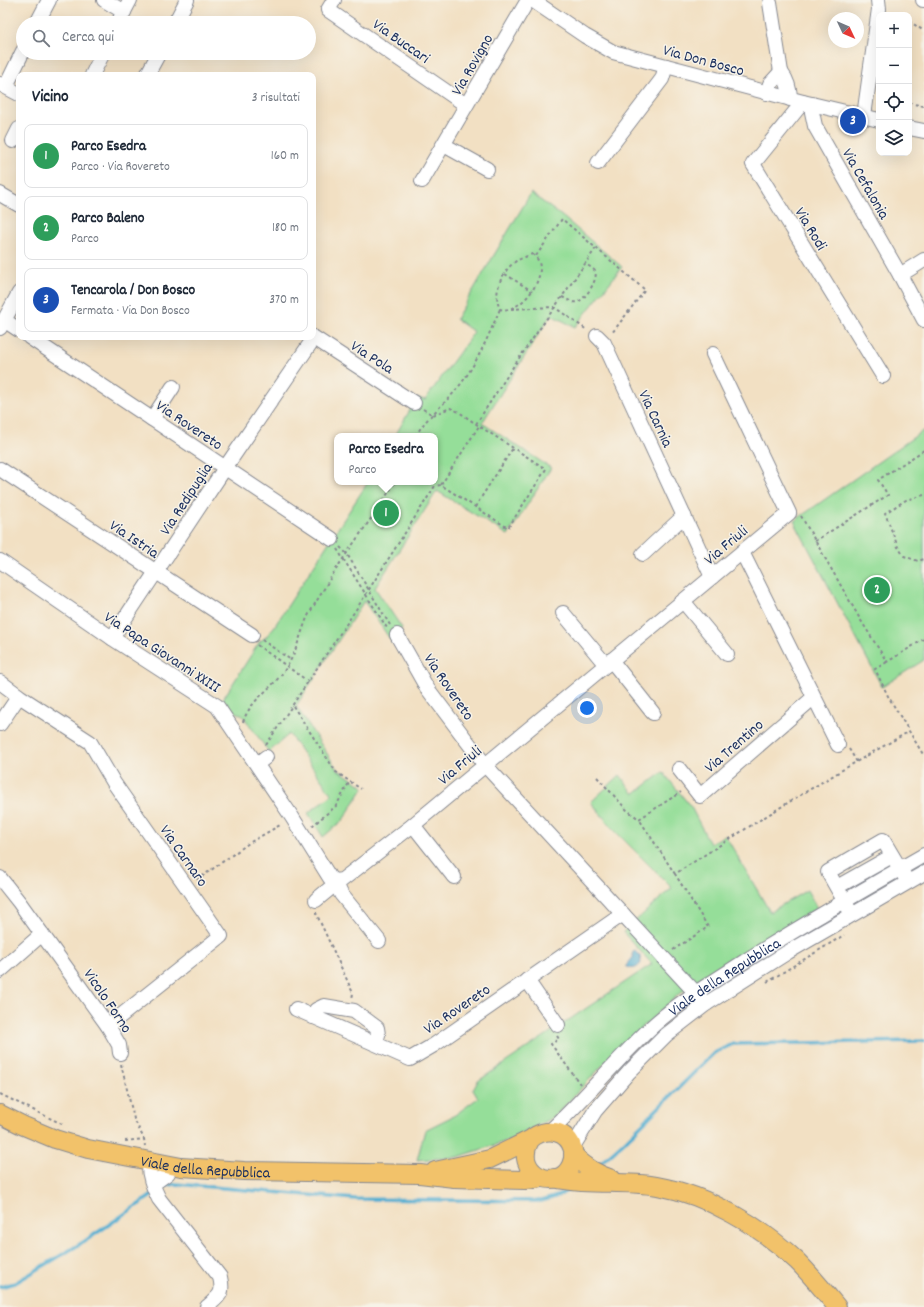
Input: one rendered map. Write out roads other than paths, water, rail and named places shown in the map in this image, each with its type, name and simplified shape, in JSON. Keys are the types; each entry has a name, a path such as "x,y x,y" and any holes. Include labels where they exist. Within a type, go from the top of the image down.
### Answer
{"main road":[{"name":"Viale della Repubblica","path":"0,1114 24,1126 62,1141 88,1149 146,1161 213,1170 420,1174 454,1178 525,1180 591,1177 657,1186 691,1195 733,1214 769,1237 798,1262 837,1307"},
{"name":"Viale della Repubblica","path":"420,1174 490,1159 531,1139 537,1134 550,1131 557,1132 569,1141 573,1151 591,1177"},
{"path":"531,1139 525,1153 529,1169 535,1174 548,1178"},
{"name":"Viale della Repubblica","path":"548,1178 566,1172 570,1167 573,1151"}],"street":[{"path":"41,16 49,0"},
{"path":"104,0 124,12"},
{"path":"179,16 187,0"},
{"name":"Via Buccari","path":"334,0 328,10 466,105"},
{"name":"Via Rovigno","path":"422,181 528,0"},
{"name":"Via Don Bosco","path":"532,0 585,36 613,52 802,102 876,119"},
{"path":"864,116 879,9 878,0"},
{"name":"Via Cefalonia","path":"770,3 781,72 786,80 790,93 812,112 815,126 924,320"},
{"path":"16,91 7,81 19,60"},
{"path":"94,72 100,60"},
{"path":"149,72 155,60"},
{"path":"598,163 662,79 666,66"},
{"path":"767,93 770,84 781,72"},
{"name":"Via Rodi","path":"802,102 753,164 883,376"},
{"path":"912,129 924,131"},
{"path":"444,144 487,169"},
{"path":"0,194 16,203"},
{"path":"900,275 924,260"},
{"path":"16,298 2,324 16,329"},
{"name":"Via Carnia","path":"596,337 684,516 712,577"},
{"name":"Via Pola","path":"316,339 414,403"},
{"name":"Via Rovereto","path":"34,340 332,539"},
{"name":"Via Redipuglia","path":"112,638 225,468 313,340"},
{"name":"Via Friuli","path":"316,900 332,886 333,880 342,880 413,825 790,512 713,354"},
{"path":"152,419 173,387"},
{"name":"Via Istria","path":"0,469 252,635"},
{"path":"643,554 684,516"},
{"path":"742,552 813,698 838,745"},
{"name":"Via Papa Giovanni XXIII","path":"0,561 112,638 216,706 263,756 341,894 379,941"},
{"path":"683,601 727,654"},
{"path":"563,613 653,713"},
{"name":"Via Rovereto","path":"396,635 427,688 485,765 706,1004"},
{"name":"Via Carnaro","path":"0,682 90,742 114,783 221,936 108,1026"},
{"path":"0,724 19,696"},
{"name":"Via Trentino","path":"679,769 700,796 813,698"},
{"path":"413,825 454,877"},
{"name":"Viale della Repubblica","path":"550,1131 656,1023 696,992 781,938 924,855"},
{"path":"852,915 837,887 892,856 908,883"},
{"name":"Viale della Repubblica","path":"573,1151 595,1111 629,1072 666,1035 706,1004 788,952 924,874"},
{"name":"Vicolo Forno","path":"0,878 20,902 108,1026 119,1045 120,1053"},
{"name":"Via Rovereto","path":"296,1009 410,1059 434,1045 623,914"},
{"path":"0,971 42,934"},
{"path":"527,980 557,1024"},
{"path":"313,1017 316,1010 324,1006 354,1011 377,1028 378,1035 374,1043"},
{"path":"146,1161 148,1172 155,1190 220,1277 222,1288 219,1296 207,1307"},
{"path":"155,1190 168,1173 171,1165"}],"water":[{"path":"635,951 640,956 641,963 636,968 630,968 626,966 634,956 632,955"}],"waterway":[{"path":"596,1167 624,1142 714,1053 733,1044 924,1041"},
{"path":"159,1190 164,1186 176,1184 355,1199 541,1201 558,1196 573,1187"},
{"path":"0,1287 15,1283 85,1241 154,1194"}],"place":[{"name":"Tencarola / Don Bosco","path":"853,121"},
{"name":"Parco Esedra","path":"386,513"},
{"name":"Parco Baleno","path":"877,590"}]}
